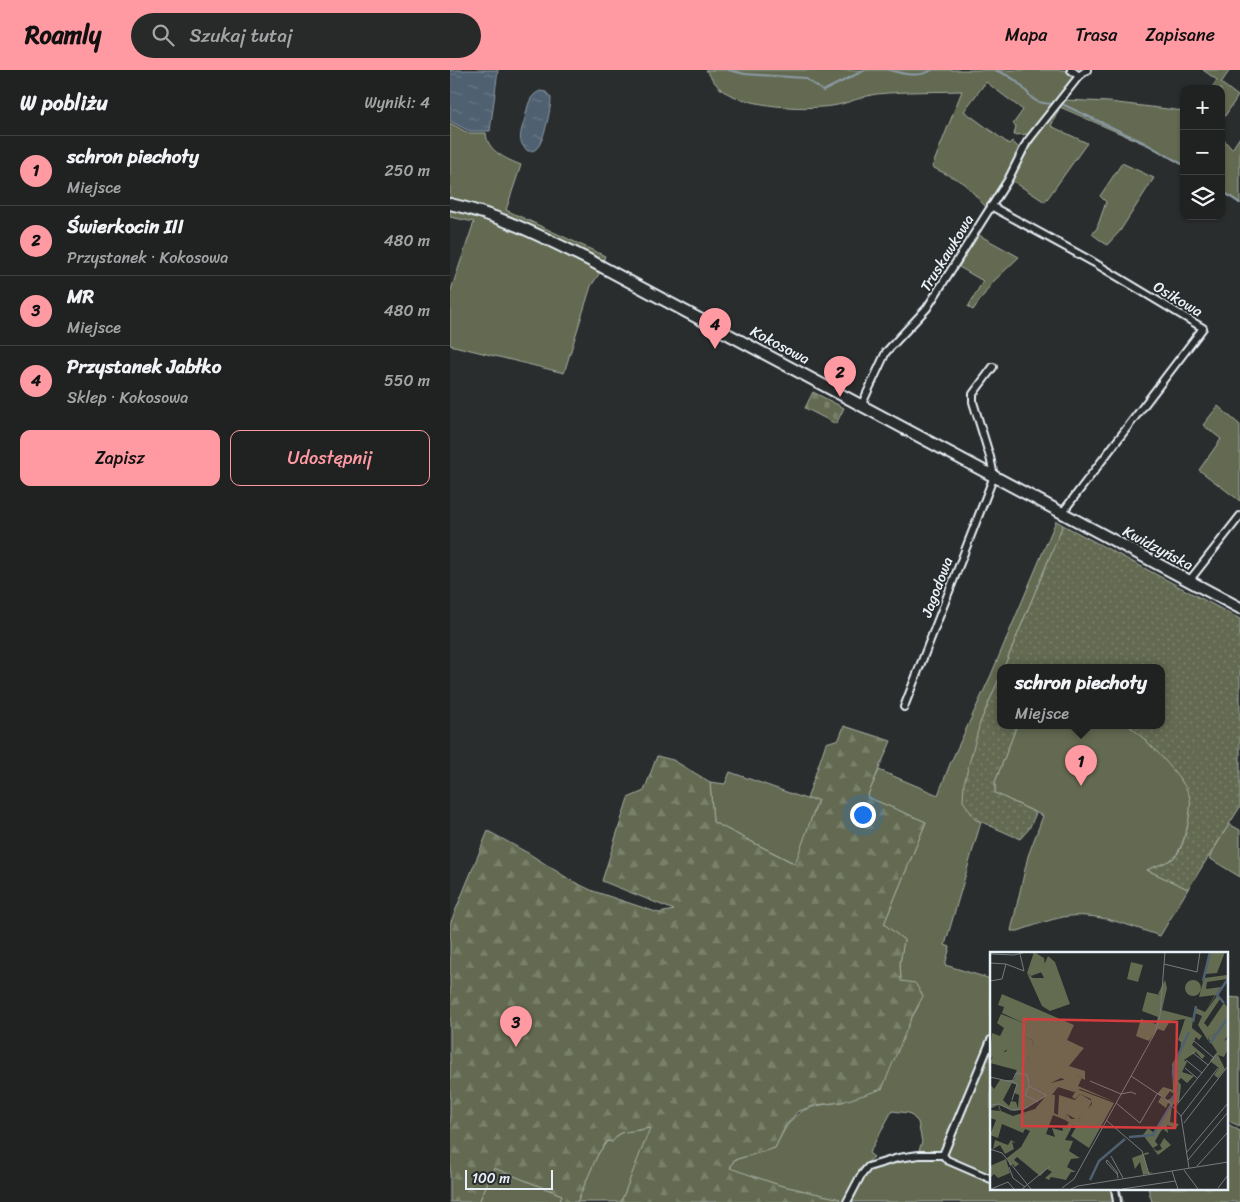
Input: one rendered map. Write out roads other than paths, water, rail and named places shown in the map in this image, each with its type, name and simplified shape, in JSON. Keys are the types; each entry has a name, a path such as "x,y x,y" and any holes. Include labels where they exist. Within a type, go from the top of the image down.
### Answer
{"main road":[{"name":"Kokosowa","path":"450,204 500,219 564,247 1062,513"},
{"name":"Kwidzyńska","path":"1062,513 1240,608"}],"street":[{"path":"1071,70 1079,76"},
{"name":"Truskawkowa","path":"861,406 886,352 927,308 1008,180 1027,142 1079,76 1087,70"},
{"name":"Osikowa","path":"991,206 1093,262 1202,328 1062,513"},
{"path":"993,367 973,394 973,402 994,476"},
{"name":"Jagodowa","path":"904,707 994,476"},
{"path":"1189,581 1240,516"},
{"path":"943,1155 990,1042"},
{"path":"847,1202 860,1177 868,1167 898,1158 919,1155 943,1155"},
{"path":"943,1155 947,1160 990,1179"}],"water":[{"path":"450,70 498,70 490,131 469,131 450,121"},
{"path":"540,91 546,92 551,98 548,117 542,140 536,149 528,151 522,143 521,131 529,102"}],"waterway":[{"path":"728,70 745,74 805,78 823,91 865,70"},
{"path":"889,70 916,75 932,70"},
{"path":"995,70 1015,80 1035,100 1054,104"},
{"path":"1064,105 1145,143 1180,163"},
{"path":"1225,193 1240,203"}],"place":[{"name":"Przystanek Jabłko","path":"715,349"},
{"name":"Świerkocin III","path":"840,397"},
{"name":"schron piechoty","path":"1081,786"},
{"name":"MR","path":"516,1047"}]}
